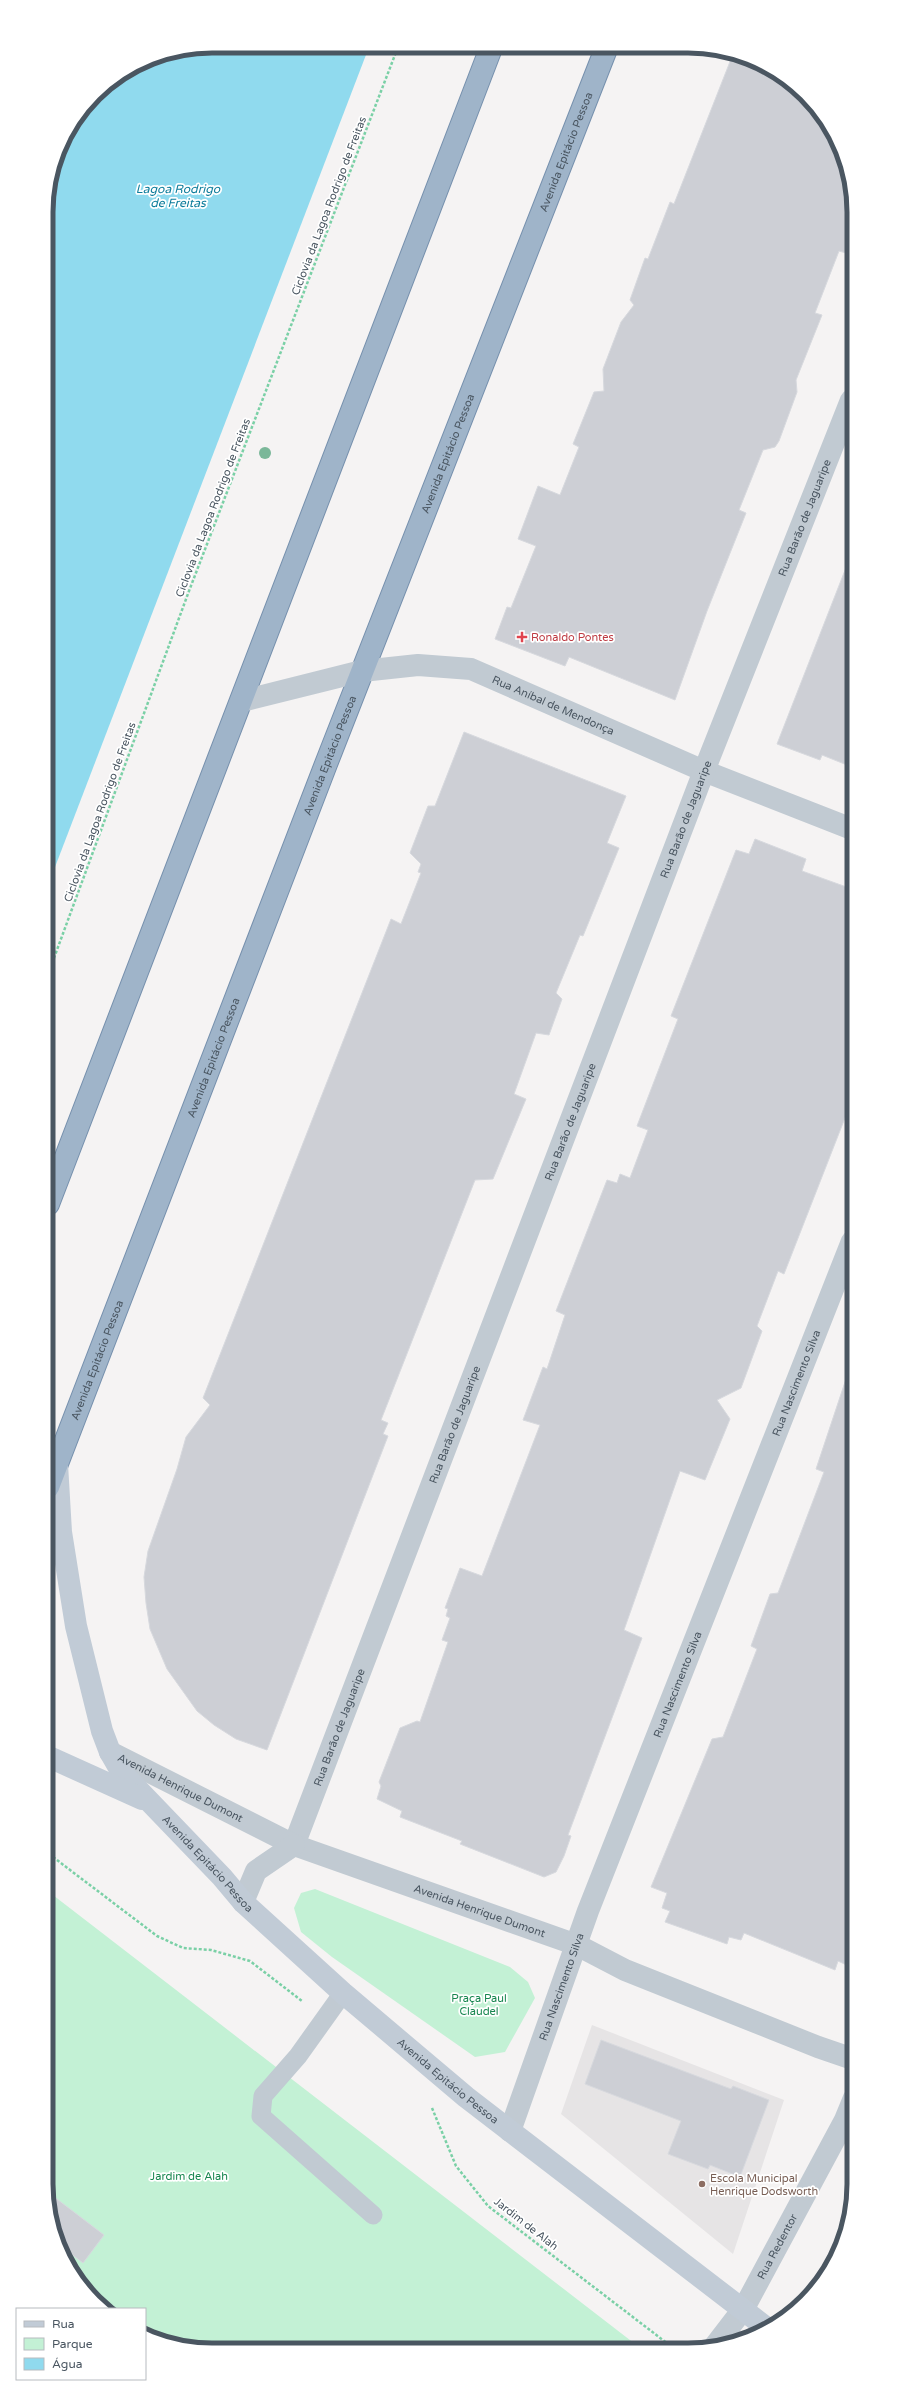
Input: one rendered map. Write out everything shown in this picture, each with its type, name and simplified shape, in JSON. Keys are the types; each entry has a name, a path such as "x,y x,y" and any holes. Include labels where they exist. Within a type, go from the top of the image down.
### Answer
{"highway":[{"path":"53,1191 489,53"},
{"name":"Avenida Epitácio Pessoa","path":"53,1474 362,671 604,53"}],"main road":[{"name":"Avenida Epitácio Pessoa","path":"57,1464 61,1532 71,1602 88,1679 110,1752 122,1773 222,1877 243,1902 343,1993 466,2097 744,2308 763,2325"},
{"name":"Avenida Epitácio Pessoa","path":"53,1759 152,1804"}],"street":[{"name":"Rua Barão de Jaguaripe","path":"294,1845 704,771 847,410"},
{"name":"Rua Aníbal de Mendonça","path":"242,701 362,671 418,665 471,669 704,771 847,828"},
{"name":"Rua Nascimento Silva","path":"510,2131 588,1911 847,1254"},
{"name":"Avenida Henrique Dumont","path":"110,1752 294,1845 577,1945 625,1970 811,2044 847,2057"},
{"path":"243,1902 256,1871 294,1845"},
{"name":"Rua Redentor","path":"719,2340 744,2308 847,2115"}],"lane":[{"path":"343,1993 298,2056 263,2096 261,2116 373,2215"}],"path":[{"name":"Ciclovia da Lagoa Rodrigo de Freitas","path":"53,963 189,592 396,53"},
{"path":"53,1857 157,1936 183,1948 212,1950 250,1962 325,2018"},
{"name":"Jardim de Alah","path":"430,2105 456,2166 488,2206 667,2343"}],"shaded area":[{"name":"Escola Municipal Henrique Dodsworth","path":"592,2025 784,2100 733,2254 561,2114"}],"green space":[{"name":"Praça Paul Claudel","path":"315,1889 510,1967 528,1982 535,1998 505,2052 475,2057 332,1957 301,1932 294,1908 301,1893"},
{"name":"Jardim de Alah","path":"53,1895 634,2343 201,2343 171,2338 146,2329 146,2308 112,2308 107,2304 92,2289 74,2264 61,2235 54,2205"}],"water":[{"name":"Lagoa Rodrigo de Freitas","path":"201,53 367,53 53,872 53,201 61,161 74,132 92,107 107,92 132,74 161,61"}],"building":[{"path":"731,59 768,74 793,92 808,107 826,132 835,151 842,171 847,201 847,250 846,253 839,251 815,313 822,315 796,380 797,392 779,441 775,447 763,450 739,510 746,513 707,611 675,700 569,657 565,666 495,639 507,607 511,608 536,546 518,539 538,486 560,495 579,447 573,444 594,392 604,391 603,369 621,322 634,305 630,300 645,258 648,259 670,202 674,204"},
{"path":"847,565 847,765 822,755 820,760 777,744"},
{"path":"464,732 626,796 607,843 619,848 583,936 580,935 556,993 562,999 549,1035 536,1033 514,1094 526,1099 493,1179 475,1180 381,1420 388,1423 383,1434 388,1436 267,1750 236,1739 214,1725 197,1711 167,1669 150,1629 144,1577 148,1551 177,1469 186,1437 210,1405 203,1398 391,919 401,924 421,873 418,872 421,864 410,853 428,806 435,806"},
{"path":"755,839 806,859 802,871 847,887 847,1113 784,1274 778,1271 757,1326 762,1331 741,1388 717,1400 730,1419 705,1480 680,1471 624,1630 642,1638 568,1835 571,1836 564,1856 556,1872 544,1877 460,1844 462,1841 400,1817 402,1811 377,1799 381,1786 379,1782 400,1728 417,1721 420,1722 448,1642 442,1640 450,1618 446,1616 448,1609 445,1608 460,1568 482,1576 540,1425 523,1420 543,1367 547,1369 565,1315 556,1311 607,1180 617,1183 620,1174 630,1178 648,1130 637,1126 678,1019 671,1016 736,850 749,854"},
{"path":"847,1376 847,1965 838,1961 835,1970 744,1933 741,1940 729,1937 727,1944 665,1922 670,1911 662,1908 667,1893 651,1887 712,1739 723,1737 757,1649 751,1646 770,1594 778,1593 824,1472 816,1469"},
{"path":"601,2040 731,2089 733,2086 769,2100 740,2177 710,2165 708,2169 668,2154 681,2121 585,2084"},
{"path":"53,2196 104,2235 83,2263 68,2251 58,2225"}],"place":[{"name":"Ronaldo Pontes","path":"522,637"},
{"name":"Escola Municipal Henrique Dodsworth","path":"702,2184"}]}
